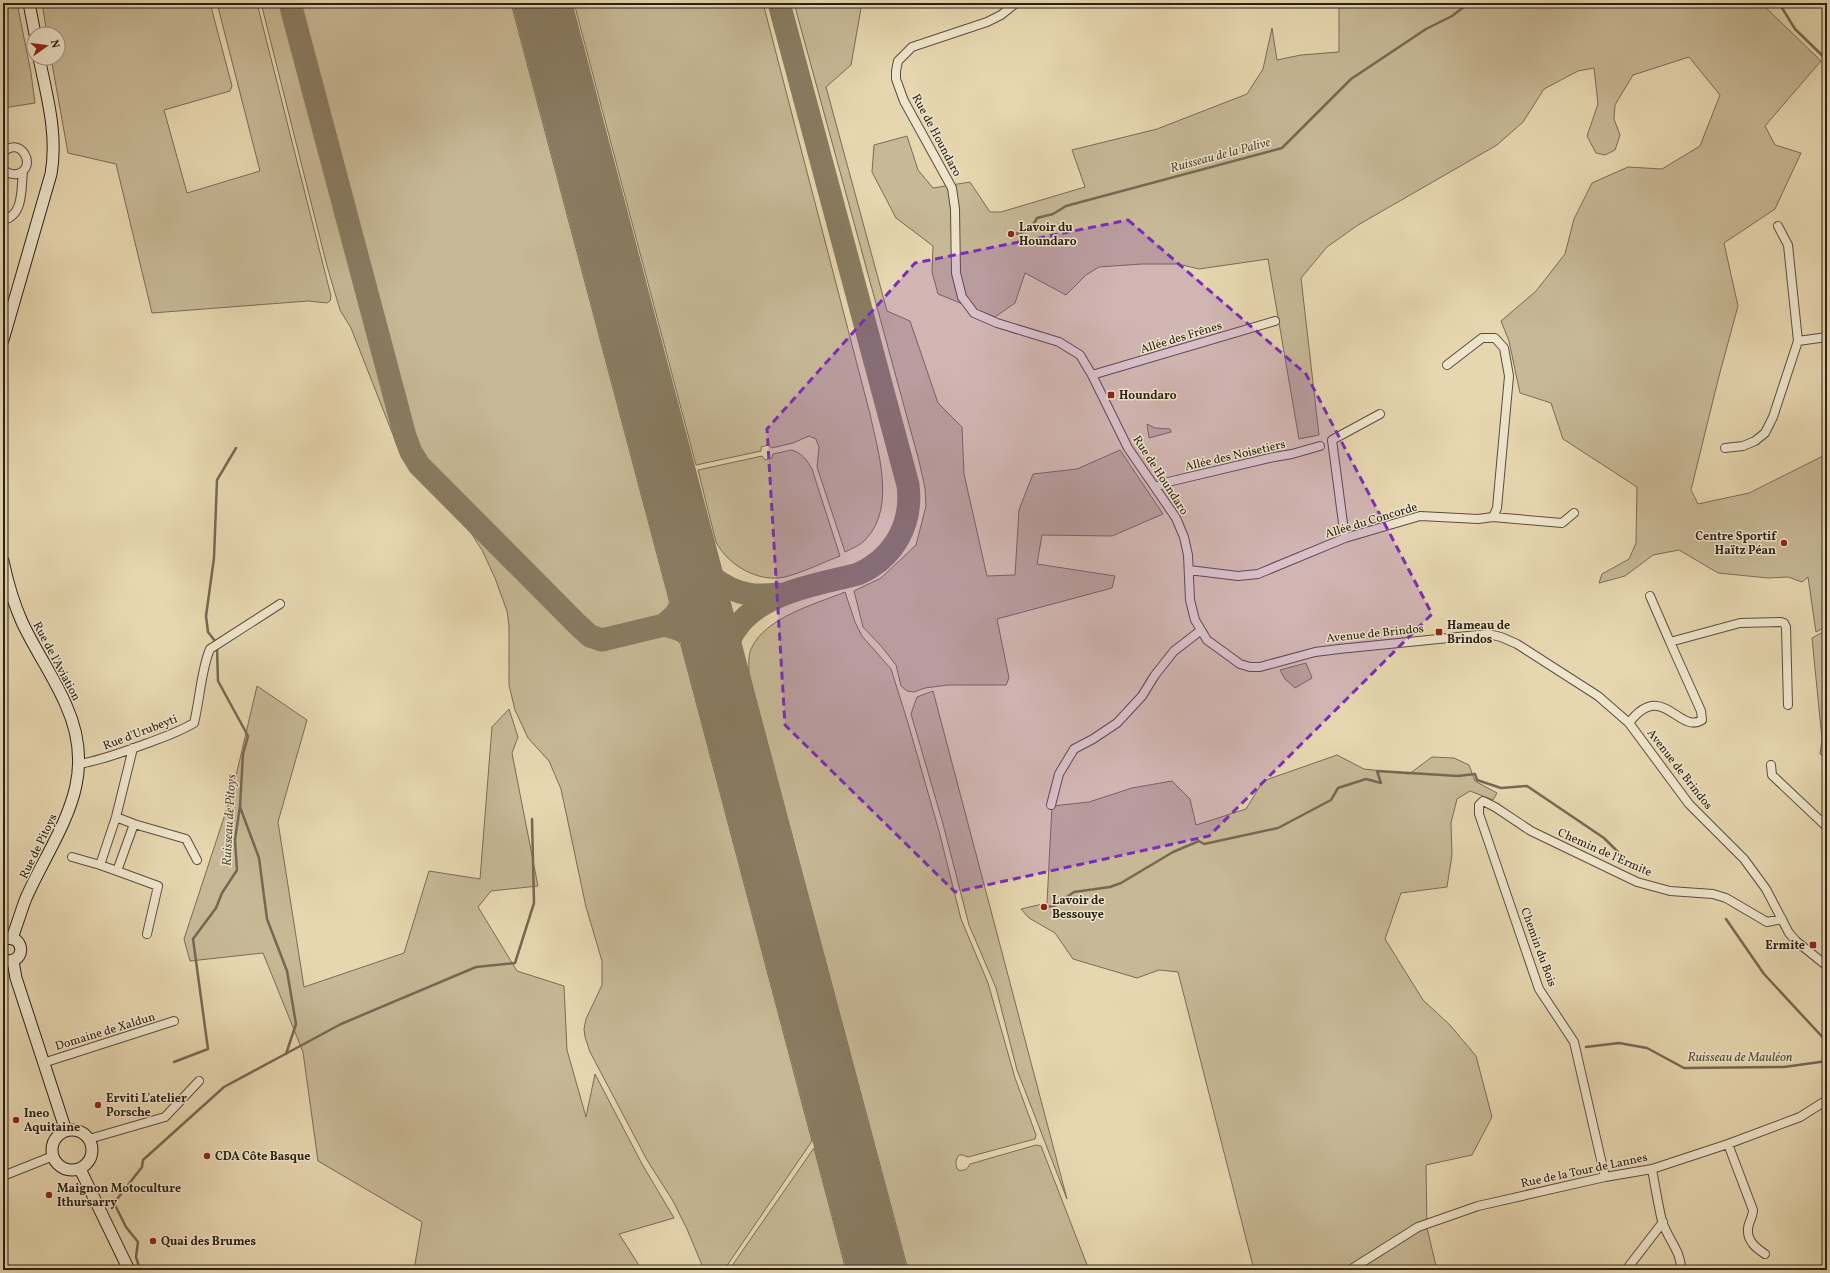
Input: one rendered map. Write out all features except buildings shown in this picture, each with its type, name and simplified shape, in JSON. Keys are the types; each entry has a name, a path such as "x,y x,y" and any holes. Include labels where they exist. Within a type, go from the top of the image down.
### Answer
{"street":[{"path":"29,3 33,26"},
{"name":"Rue de Houndaro","path":"1016,3 1001,15 987,22 912,47 898,61 896,79 904,101 952,188 955,209 956,273 962,297 974,313 997,323 1059,342 1080,355 1092,375 1128,448 1176,518 1184,537 1188,555 1190,600 1194,620 1200,631"},
{"path":"3,340 51,174 54,158 52,124 41,66"},
{"path":"3,153 11,148 20,149 23,151 27,159 27,164 23,171 18,208 14,215 9,219 3,220"},
{"path":"3,169 10,174 23,171"},
{"path":"1726,448 1743,446 1755,441 1765,433 1773,417 1798,341 1788,245 1778,226"},
{"name":"Allée des Frênes","path":"1092,375 1275,321"},
{"path":"1798,341 1827,337"},
{"path":"1447,364 1482,338 1496,338 1504,348 1509,376 1497,508 1492,517"},
{"path":"1345,538 1332,440 1380,414"},
{"name":"Allée des Noisetiers","path":"1156,488 1173,481 1292,454 1320,446"},
{"name":"Allée du Concorde","path":"1189,570 1238,576 1258,574 1345,538 1420,516 1478,519 1492,517 1562,523 1574,513"},
{"name":"Rue de l'Aviation","path":"3,561 5,576 22,621 66,704 74,725 78,744 79,764"},
{"path":"1629,723 1638,711 1648,706 1658,706 1690,722 1699,722 1702,720 1701,712 1650,596"},
{"name":"Rue d'Urubeyti","path":"79,764 97,761 183,730 194,723 199,703 206,657 210,649 280,604"},
{"path":"1670,642 1740,623 1784,623 1788,704"},
{"path":"1051,805 1059,774 1074,749 1093,739 1117,723 1142,696 1155,675 1174,651 1200,631"},
{"name":"Avenue de Brindos","path":"1200,631 1211,644 1240,664 1250,667 1260,666 1315,652 1488,634 1501,637 1517,644 1598,696 1629,723 1689,804 1744,859 1766,889 1789,933 1796,942 1827,966"},
{"path":"100,864 116,817 133,748"},
{"name":"Rue de Pitoys","path":"8,939 26,899 66,820 75,792 79,764"},
{"path":"1771,765 1772,775 1827,828"},
{"name":"Chemin de l'Ermite","path":"1479,814 1479,805 1483,802 1495,806 1531,831 1637,882 1670,891 1712,894 1726,898 1767,922 1782,919"},
{"name":"Chemin du Bois","path":"1479,814 1538,988 1574,1042 1605,1177"},
{"path":"116,817 134,824 186,839 197,860"},
{"path":"117,870 134,824"},
{"path":"72,857 100,864 158,886 147,934"},
{"path":"8,939 19,942 22,949 19,957 8,960 16,978 66,1131"},
{"name":"Domaine de Xaldun","path":"43,1062 174,1021"},
{"path":"89,1139 165,1117 199,1081"},
{"name":"Rue de la Tour de Lannes","path":"1350,1270 1418,1227 1478,1206 1605,1177 1652,1169 1728,1144 1800,1117 1827,1100"},
{"path":"66,1131 79,1131 89,1139 93,1151 92,1156 85,1166 80,1169 67,1170 56,1162 53,1156 53,1144 56,1138 66,1131"},
{"path":"1728,1144 1753,1210 1753,1217 1748,1228 1749,1237 1753,1246 1766,1254"},
{"path":"3,1176 53,1156"},
{"path":"80,1169 129,1270"},
{"path":"1652,1169 1663,1222 1675,1247 1681,1264 1681,1270"},
{"path":"1626,1270 1663,1222"}],"highlighted area":[{"path":"1128,220 1306,374 1432,614 1209,836 955,892 785,725 767,429 915,263"}],"shaded area":[{"path":"3,3 17,3 26,48 26,66 30,66 35,103 3,108"},
{"path":"42,3 210,3 232,86 230,91 164,110 187,193 260,171 217,3 257,3 331,296 330,301 327,303 308,301 152,313 116,164 68,153 52,66 66,66 66,26 46,26"},
{"path":"261,3 286,3 404,450 412,462 406,463 399,450 351,328 340,310 327,266"},
{"path":"295,3 511,3 668,596 671,610 663,619 652,624 609,635 597,635 589,629 423,462 416,452 407,425"},
{"path":"574,3 763,3 870,414 880,462 883,495 880,511 875,526 866,539 854,548 845,552 817,467 819,447 816,439 809,436 793,443 772,448 768,445 761,447 761,451 696,465"},
{"path":"794,3 862,3 851,65 826,87 887,311 910,321 938,403 962,427 964,474 987,576 1015,575 1019,510 1033,474 1077,469 1120,450 1163,514 1112,536 1042,535 1037,564 1115,576 1112,588 997,619 1009,678 1006,685 948,685 925,688 914,692 907,691 901,686 896,665 882,647 863,627 854,591 881,578 916,545 926,506 925,488 919,461"},
{"path":"1339,3 1761,3 1821,61 1765,126 1775,145 1801,153 1775,209 1724,243 1738,306 1691,490 1698,504 1749,493 1827,454 1827,626 1816,632 1808,577 1802,582 1788,577 1768,578 1718,573 1679,550 1653,555 1625,576 1599,583 1602,574 1629,559 1636,543 1637,487 1563,439 1551,403 1520,393 1509,341 1501,321 1536,291 1565,254 1574,219 1592,183 1628,167 1662,169 1700,146 1720,95 1689,57 1633,75 1615,105 1614,119 1620,135 1615,150 1605,155 1596,153 1587,136 1598,104 1594,68 1578,71 1544,89 1523,122 1497,145 1358,225 1327,247 1301,278 1319,435 1299,439 1268,259 1199,269 1178,264 1142,264 1099,267 1086,275 1066,295 1025,273 1015,303 995,317 938,294 932,272 933,246 896,218 872,172 874,145 907,136 918,170 933,188 970,182 990,212 1001,212 1085,187 1072,150 1157,129 1247,94 1263,69 1272,28 1277,60 1301,55 1339,52"},
{"path":"1147,424 1155,428 1170,429 1171,432 1149,438"},
{"path":"791,450 803,457 812,469 840,556 785,577 775,578 754,575 736,565 721,550 716,542 698,470 762,456 765,460 772,458 773,454"},
{"path":"426,478 586,639 598,644 607,645 645,634 664,632 673,634 681,645 812,1141 724,1270 704,1270 687,1229 673,1201 647,1160 590,1052 584,1029 586,1019 602,985 602,961 586,907 561,789 549,761 528,738 515,710 509,685 509,626 507,611 495,578 482,550 469,530 425,486"},
{"path":"845,592 855,622 862,636 891,669 939,831 961,919 988,983 1015,1078 1036,1135 1035,1139 968,1157 959,1155 956,1161 956,1166 958,1170 964,1170 968,1168 970,1164 1036,1145 1041,1146 1089,1270 908,1270 749,674 749,658 751,649 758,638 768,628 792,613"},
{"path":"1827,630 1827,757 1820,754 1822,739 1812,638"},
{"path":"1306,663 1312,678 1295,688 1285,679 1280,670"},
{"path":"257,686 307,720 278,822 304,987 404,953 429,871 480,879 492,727 509,709 518,737 512,753 538,886 491,891 478,907 517,971 564,986 567,1050 586,1117 595,1074 642,1164 674,1218 619,1234 642,1270 414,1270 422,1222 318,1161 303,1052 263,953 190,961 184,939 232,793"},
{"path":"933,691 1067,1199 1017,1070 996,988 969,925 943,824 911,714 917,697"},
{"path":"1337,755 1364,769 1409,774 1432,757 1454,758 1469,765 1475,781 1497,793 1493,800 1470,791 1457,799 1451,823 1452,855 1447,887 1401,893 1385,939 1423,1000 1450,1025 1476,1056 1492,1117 1472,1155 1426,1165 1427,1228 1437,1270 1254,1270 1178,972 1159,970 1137,978 1073,959 1055,933 1029,918 1021,909 1047,903 1052,806 1089,802 1132,788 1172,781 1190,799 1196,825 1246,809 1263,781"},
{"path":"814,1148 846,1270 729,1270"}],"waterway":[{"name":"Ruisseau de la Palive","path":"1011,234 1027,230 1033,225 1037,218 1053,214 1066,206 1282,148 1351,79 1426,29 1452,16 1469,3"},
{"name":"Ruisseau de la Palive","path":"1779,3 1795,29 1827,60"},
{"name":"Ruisseau de Pitoys","path":"215,641 208,632 206,616 214,558 217,480 236,448"},
{"name":"Ruisseau de Pitoys","path":"174,1062 208,1049 193,939 216,908 222,893 237,870 235,840 240,806 243,754 248,736 218,681 217,648"},
{"path":"1047,907 1054,906 1074,892 1110,887 1121,883 1173,852 1199,841 1204,844 1278,828 1331,800 1338,788 1366,779 1381,783 1377,771 1458,776 1475,774 1477,780 1501,788 1527,786 1604,838 1623,857"},
{"path":"240,807 259,858 267,919 287,971 296,1024 286,1054"},
{"path":"140,1270 136,1257 138,1242 126,1227 114,1203 142,1167 143,1160 224,1087 341,1024 476,967 515,963 534,903 532,819"},
{"path":"1726,919 1764,974 1827,1042"},
{"name":"Ruisseau de Mauléon","path":"1586,1047 1619,1043 1647,1048 1684,1068 1784,1067 1827,1061"}],"taxiway":[{"path":"290,3 405,436 411,452 419,465 578,625 590,636 602,640 664,625 675,615 688,595 691,581 686,548"},
{"path":"724,694 723,664 729,641 740,623 755,609 774,599 816,584 858,574 882,559 891,549 904,526 909,499 908,485 779,3"},
{"path":"688,547 705,571 729,588 752,595 779,594"},
{"path":"664,625 686,632 701,644 712,660 720,682"}],"runway":[{"path":"542,3 877,1270"}],"place":[{"name":"Lavoir du Houndaro","path":"1011,234"},
{"name":"Houndaro","path":"1111,395"},
{"name":"Centre Sportif Haïtz Péan","path":"1784,543"},
{"name":"Hameau de Brindos","path":"1439,632"},
{"name":"Lavoir de Bessouye","path":"1044,907"},
{"name":"Ermite","path":"1813,945"},
{"name":"Erviti L'atelier Porsche","path":"98,1105"},
{"name":"Ineo Aquitaine","path":"16,1120"},
{"name":"CDA Côte Basque","path":"207,1156"},
{"name":"Maignon Motoculture Ithursarry","path":"49,1195"},
{"name":"Quai des Brumes","path":"153,1241"}]}
